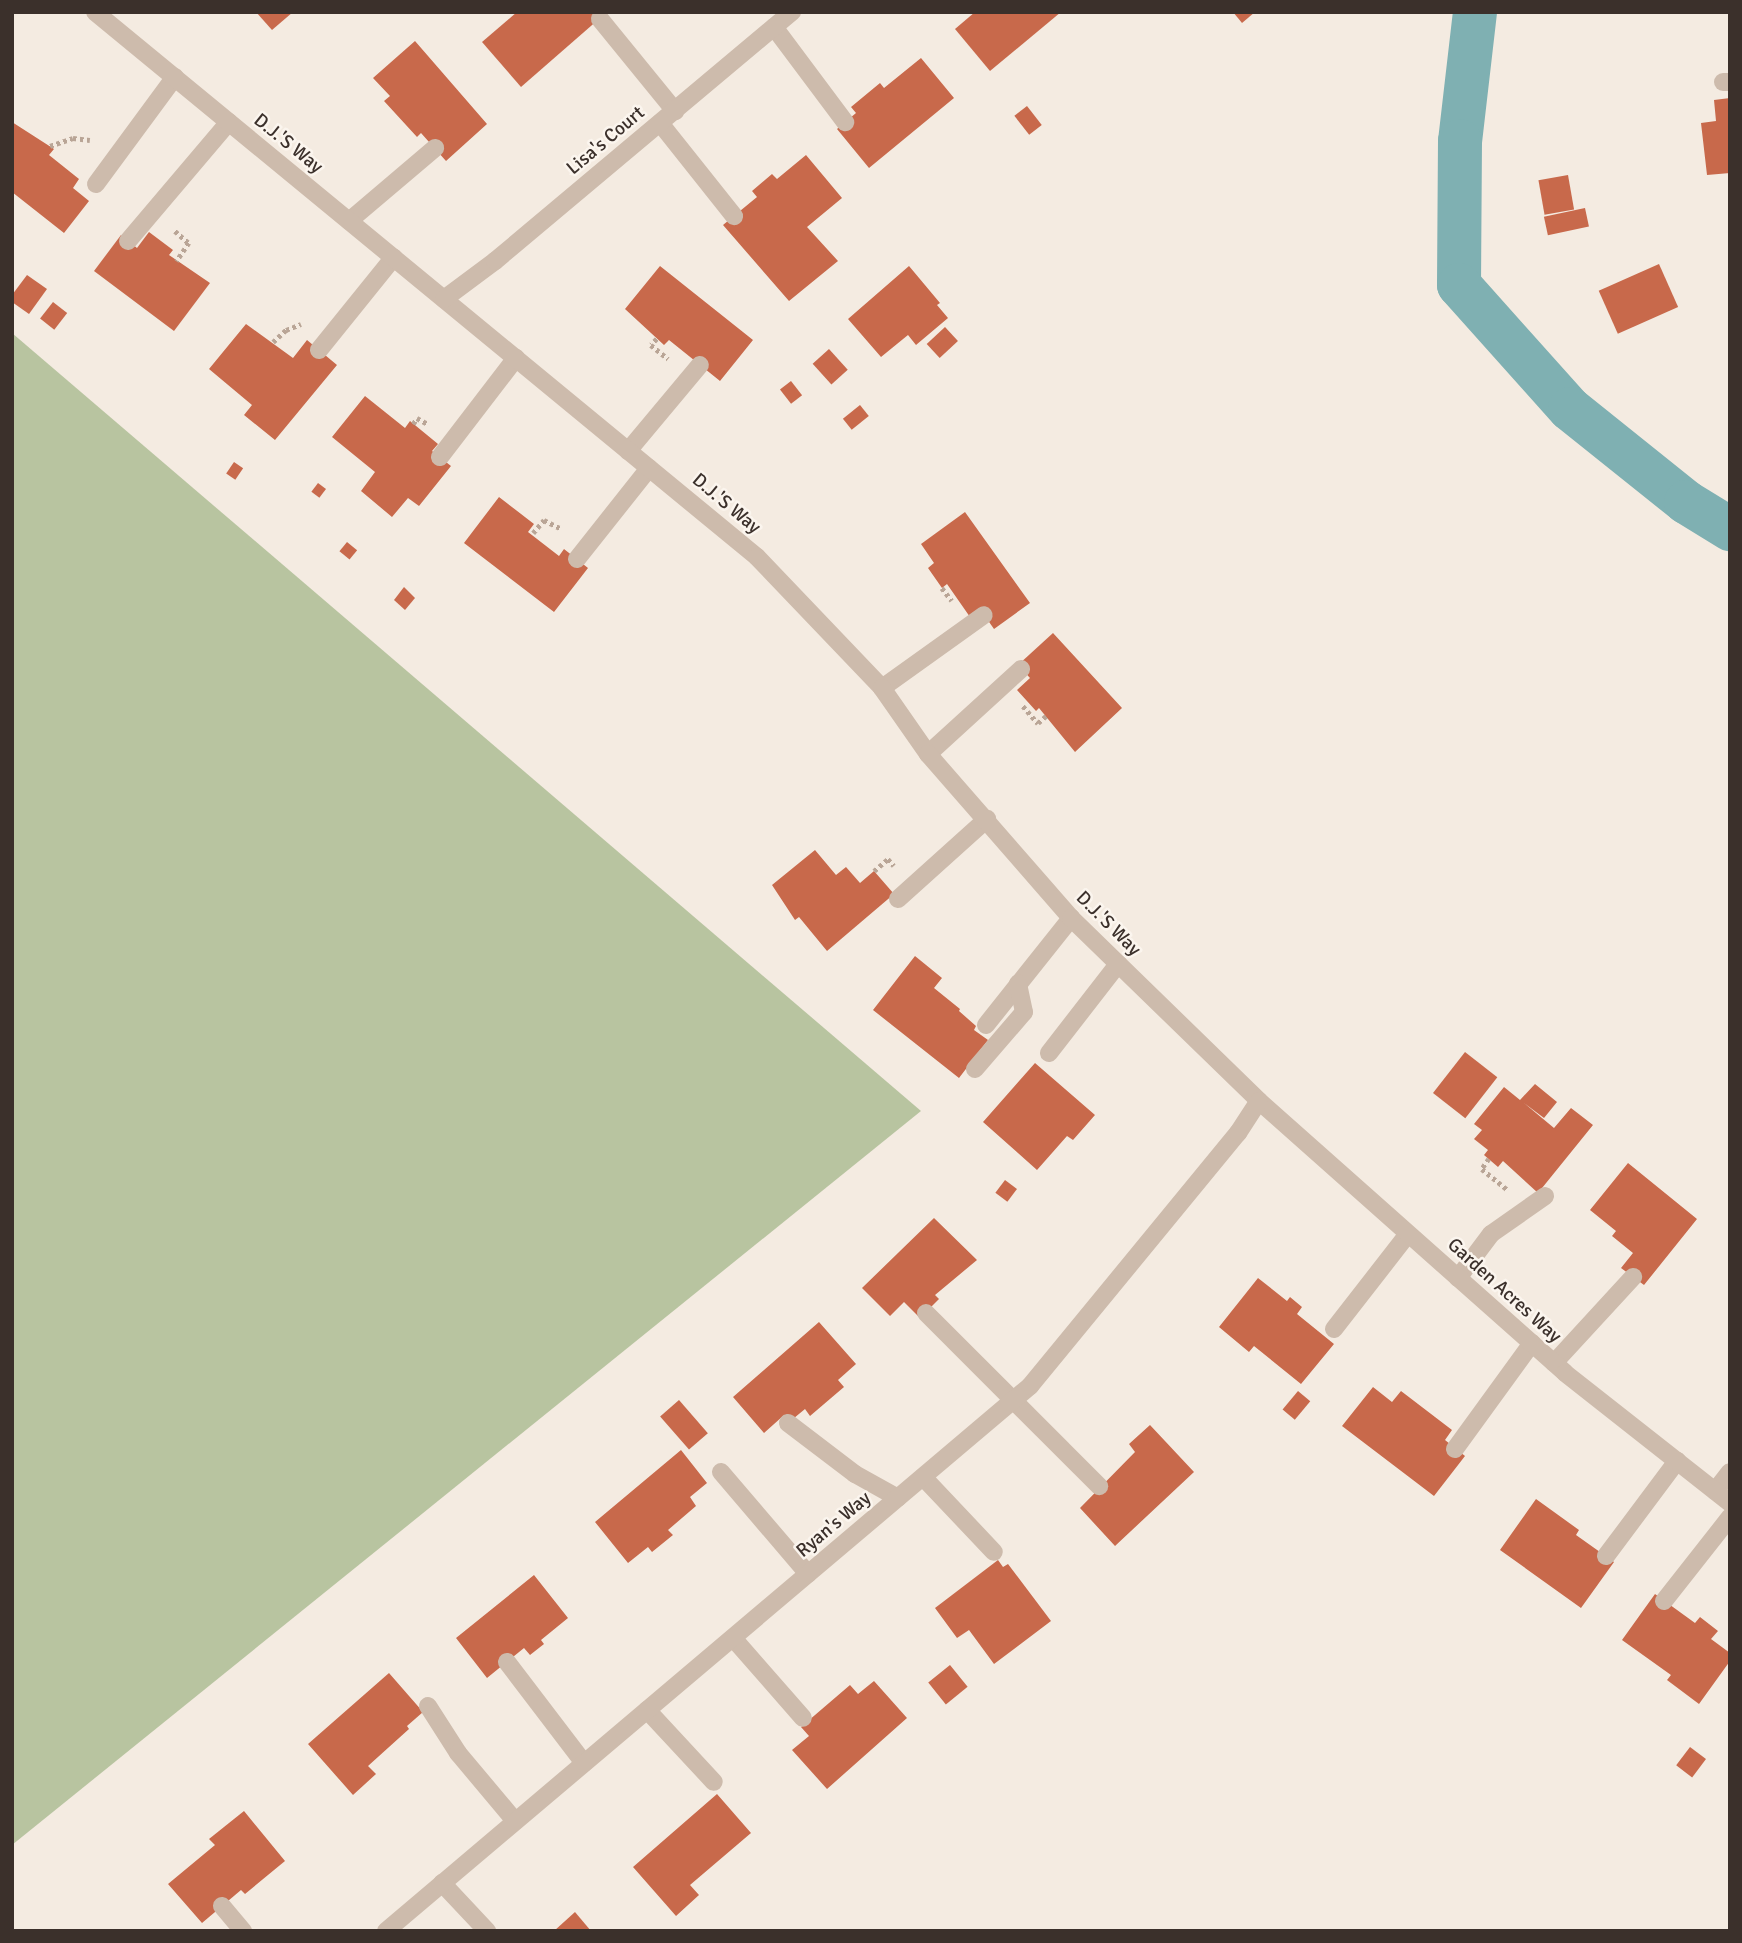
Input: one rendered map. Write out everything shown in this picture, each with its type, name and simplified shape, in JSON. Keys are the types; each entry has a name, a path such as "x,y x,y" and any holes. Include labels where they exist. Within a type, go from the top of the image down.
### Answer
{"street":[{"name":"D.J.'S Way","path":"95,12 757,557 882,688 928,754 1071,918 1259,1101"},
{"name":"Lisa's Court","path":"444,299 495,261 792,12"},
{"path":"600,19 675,111"},
{"path":"774,27 845,122"},
{"path":"96,184 175,77"},
{"path":"128,241 229,122"},
{"path":"660,123 734,216"},
{"path":"349,221 435,148"},
{"path":"319,350 394,257"},
{"path":"440,457 516,358"},
{"path":"628,451 700,365"},
{"path":"576,559 649,468"},
{"path":"882,688 984,615"},
{"path":"928,754 1021,668"},
{"path":"898,899 987,819"},
{"path":"986,1025 1071,918"},
{"path":"1049,1053 1118,964"},
{"path":"975,1069 1024,1012 1018,984"},
{"name":"Garden Acres Way","path":"1259,1101 1554,1363 1730,1503"},
{"name":"Ryan's Way","path":"386,1931 1030,1386 1238,1133 1259,1101"},
{"path":"1458,1278 1492,1234 1545,1196"},
{"path":"1334,1329 1408,1234"},
{"path":"1554,1363 1633,1277"},
{"path":"926,1313 1099,1486"},
{"path":"1455,1449 1532,1343"},
{"path":"788,1423 846,1468 898,1498"},
{"path":"1606,1556 1677,1461"},
{"path":"722,1472 808,1574"},
{"path":"1715,1491 1730,1472"},
{"path":"923,1477 994,1552"},
{"path":"1664,1601 1730,1517"},
{"path":"733,1638 803,1717"},
{"path":"507,1662 584,1763"},
{"path":"428,1706 458,1753 516,1821"},
{"path":"647,1710 714,1782"},
{"path":"442,1883 487,1931"},
{"path":"222,1906 243,1931"}],"path":[{"path":"1489,1159 1482,1169 1530,1207"}],"green space":[{"path":"12,333 921,1111 12,1845"}],"building":[{"path":"256,12 293,12 272,30"},
{"path":"517,12 607,12 521,87 482,42"},
{"path":"975,12 1061,12 990,71 955,29"},
{"path":"1233,12 1255,12 1242,23"},
{"path":"415,41 487,124 446,161 421,133 417,137 384,101 390,96 373,78"},
{"path":"921,58 954,98 869,168 837,129 856,113 851,107 880,83 884,88"},
{"path":"1730,98 1730,173 1707,175 1701,123 1716,121 1714,100"},
{"path":"1027,106 1042,125 1029,135 1014,116"},
{"path":"12,122 54,149 49,155 79,179 73,188 89,201 64,233 12,192"},
{"path":"806,155 842,198 807,227 838,261 789,301 723,225 757,197 752,191 772,174 777,179"},
{"path":"1568,175 1574,209 1545,215 1538,180"},
{"path":"1585,208 1589,227 1548,235 1544,217"},
{"path":"149,232 173,250 169,255 210,283 174,331 94,271 121,235 137,248"},
{"path":"1659,264 1678,307 1618,334 1599,291"},
{"path":"660,266 753,340 720,381 669,340 664,345 625,309"},
{"path":"909,266 940,303 937,305 948,318 916,345 908,335 881,357 848,319"},
{"path":"27,275 47,289 29,314 12,302 12,295"},
{"path":"53,302 67,313 54,330 40,319"},
{"path":"246,324 293,358 307,340 337,365 275,440 244,415 252,405 209,369"},
{"path":"945,327 958,341 940,358 927,344"},
{"path":"829,349 848,370 831,385 813,364"},
{"path":"791,381 802,395 791,404 780,390"},
{"path":"365,396 405,428 410,421 438,444 432,451 451,466 419,506 408,498 392,517 361,491 375,472 332,437"},
{"path":"860,405 869,416 852,430 843,419"},
{"path":"234,462 243,468 235,480 226,474"},
{"path":"318,483 326,489 319,498 311,492"},
{"path":"499,497 534,524 528,532 559,556 564,549 588,568 554,612 464,543"},
{"path":"965,512 1030,603 994,629 980,609 970,617 947,584 942,588 928,568 934,563 921,544"},
{"path":"347,542 357,550 350,560 339,551"},
{"path":"404,587 415,598 405,610 394,600"},
{"path":"1053,633 1122,708 1075,752 1039,708 1036,711 1017,690 1030,678 1018,665"},
{"path":"815,850 836,875 846,867 860,883 874,871 894,894 827,951 799,917 795,920 772,885"},
{"path":"915,956 942,978 934,988 960,1009 976,1026 974,1030 988,1040 959,1078 873,1010"},
{"path":"1465,1052 1497,1077 1465,1118 1433,1093"},
{"path":"1035,1063 1095,1115 1073,1140 1067,1136 1037,1170 983,1122"},
{"path":"1535,1084 1557,1102 1544,1118 1524,1103 1554,1128 1571,1108 1593,1125 1538,1193 1503,1161 1498,1167 1484,1155 1488,1150 1474,1139 1482,1130 1474,1124 1504,1087 1520,1100"},
{"path":"1628,1163 1697,1219 1644,1285 1621,1268 1633,1253 1612,1236 1616,1231 1590,1210"},
{"path":"1005,1180 1017,1189 1007,1202 995,1193"},
{"path":"934,1218 977,1260 935,1295 939,1299 920,1318 904,1302 890,1316 862,1288"},
{"path":"1258,1278 1287,1301 1290,1297 1302,1307 1297,1314 1334,1344 1301,1384 1254,1346 1249,1352 1219,1327"},
{"path":"819,1322 856,1364 838,1380 844,1387 810,1416 805,1409 788,1423 783,1416 764,1433 733,1397"},
{"path":"1373,1387 1392,1402 1401,1391 1452,1430 1445,1440 1465,1456 1434,1496 1342,1426"},
{"path":"1298,1391 1310,1401 1295,1420 1283,1409"},
{"path":"679,1400 708,1433 689,1450 660,1416"},
{"path":"1150,1425 1194,1472 1115,1546 1080,1508 1135,1452 1129,1444"},
{"path":"681,1450 707,1483 690,1497 696,1506 668,1530 673,1535 652,1552 648,1547 628,1563 595,1522"},
{"path":"1536,1499 1579,1530 1576,1535 1614,1562 1581,1608 1500,1550"},
{"path":"998,1560 1003,1567 1008,1564 1051,1621 994,1664 969,1630 957,1638 935,1608"},
{"path":"534,1575 568,1618 541,1640 544,1644 530,1655 524,1648 487,1678 456,1638"},
{"path":"1655,1594 1695,1623 1700,1617 1718,1631 1711,1639 1730,1653 1730,1661 1699,1704 1667,1680 1671,1675 1622,1640"},
{"path":"950,1665 968,1687 946,1704 928,1683"},
{"path":"389,1673 423,1712 407,1726 409,1729 368,1766 376,1774 353,1795 308,1744"},
{"path":"874,1681 907,1718 827,1789 792,1750 809,1736 801,1727 850,1685 858,1694"},
{"path":"1690,1747 1706,1759 1692,1777 1676,1765"},
{"path":"717,1794 751,1833 690,1885 699,1895 676,1916 633,1867"},
{"path":"244,1811 285,1861 245,1894 241,1890 202,1923 168,1884 215,1845 209,1839"},
{"path":"575,1912 591,1931 554,1931"}],"waterway":[{"path":"1475,12 1460,141 1459,285 1570,409 1686,502 1730,529"}]}
